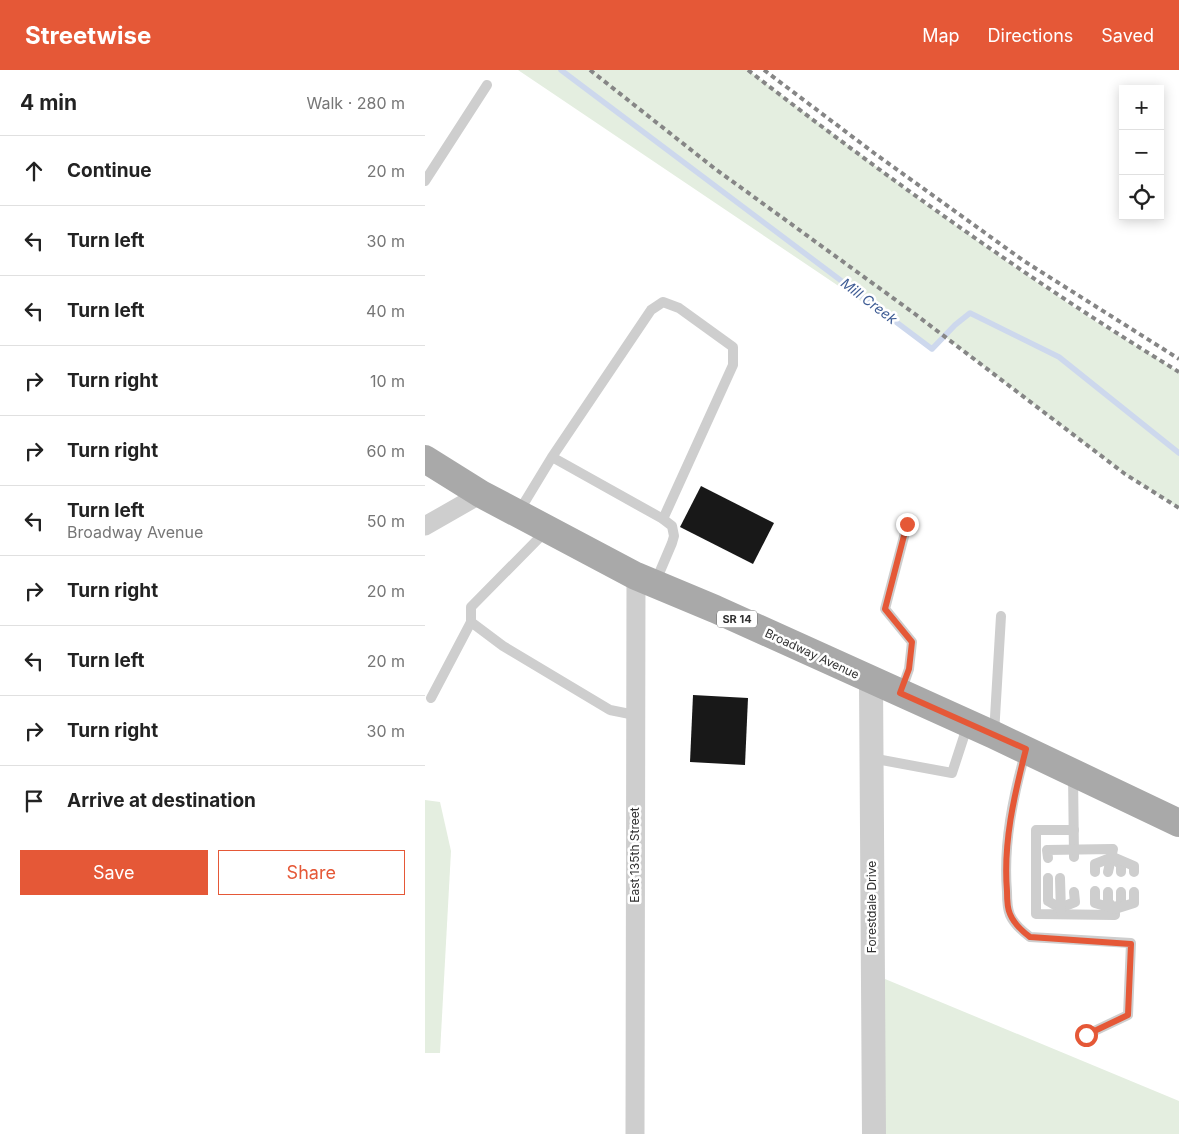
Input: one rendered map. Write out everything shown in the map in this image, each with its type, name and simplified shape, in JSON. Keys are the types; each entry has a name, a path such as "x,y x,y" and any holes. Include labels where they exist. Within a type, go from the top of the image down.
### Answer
{"main road":[{"name":"Broadway Avenue","path":"425,459 481,494 645,580 715,609 1026,749 1179,823"}],"street":[{"path":"425,526 481,494"},
{"name":"East 135th Street","path":"635,1134 635,715 645,580"},
{"name":"Forestdale Drive","path":"871,680 873,1134"}],"lane":[{"path":"425,181 487,85"},
{"path":"518,514 551,457 651,310 663,302 679,308 733,347 733,365 663,519"},
{"path":"551,457 663,519 672,526 674,536 645,580"},
{"path":"900,693 909,669 912,642 885,609 907,524"},
{"path":"431,698 471,622 471,607 547,530"},
{"path":"994,735 1001,616"},
{"path":"471,622 503,646 610,710 635,715"},
{"path":"871,758 951,773 968,723"},
{"path":"1026,749 1013,798 1007,846 1006,880 1009,913 1017,927 1030,937 1131,944 1128,1015 1086,1035"},
{"path":"1073,771 1074,853"},
{"path":"1074,830 1036,830 1036,914 1061,911 1115,915 1115,909 1108,902 1108,892"},
{"path":"1047,858 1047,850 1061,854 1113,849 1113,857 1108,865 1108,872"},
{"path":"1113,857 1121,865 1121,872"},
{"path":"1095,872 1095,864 1113,857 1134,866 1134,872"},
{"path":"1047,878 1048,901 1061,911"},
{"path":"1061,878 1061,911"},
{"path":"1095,891 1095,903 1115,909 1134,903 1134,892"},
{"path":"1061,911 1075,902 1074,892"},
{"path":"1115,909 1121,903 1121,892"}],"green space":[{"path":"518,70 748,70 924,203 1013,266 1090,318 1179,372 1179,508 1125,474 944,336 932,349"},
{"path":"425,800 440,802 451,851 440,1053 425,1053"},
{"path":"873,974 1179,1101 1179,1134 874,1134"}],"building":[{"path":"701,486 774,523 753,564 680,527"},
{"path":"693,695 748,698 745,765 690,762"}],"waterway":[{"name":"Mill Creek","path":"561,70 932,349 955,325 970,313 1059,357 1179,453"}],"railway":[{"path":"590,70 714,168 915,314 1125,474 1179,508"},
{"path":"748,70 853,150 959,227 1068,301 1179,372"},
{"path":"764,70 874,153 1024,261 1179,359"}],"route":[{"path":"907,524 885,609 912,642 909,669 900,693 1026,749 1013,798 1007,846 1006,880 1009,913 1017,927 1030,937 1131,944 1128,1015 1086,1035"}]}
